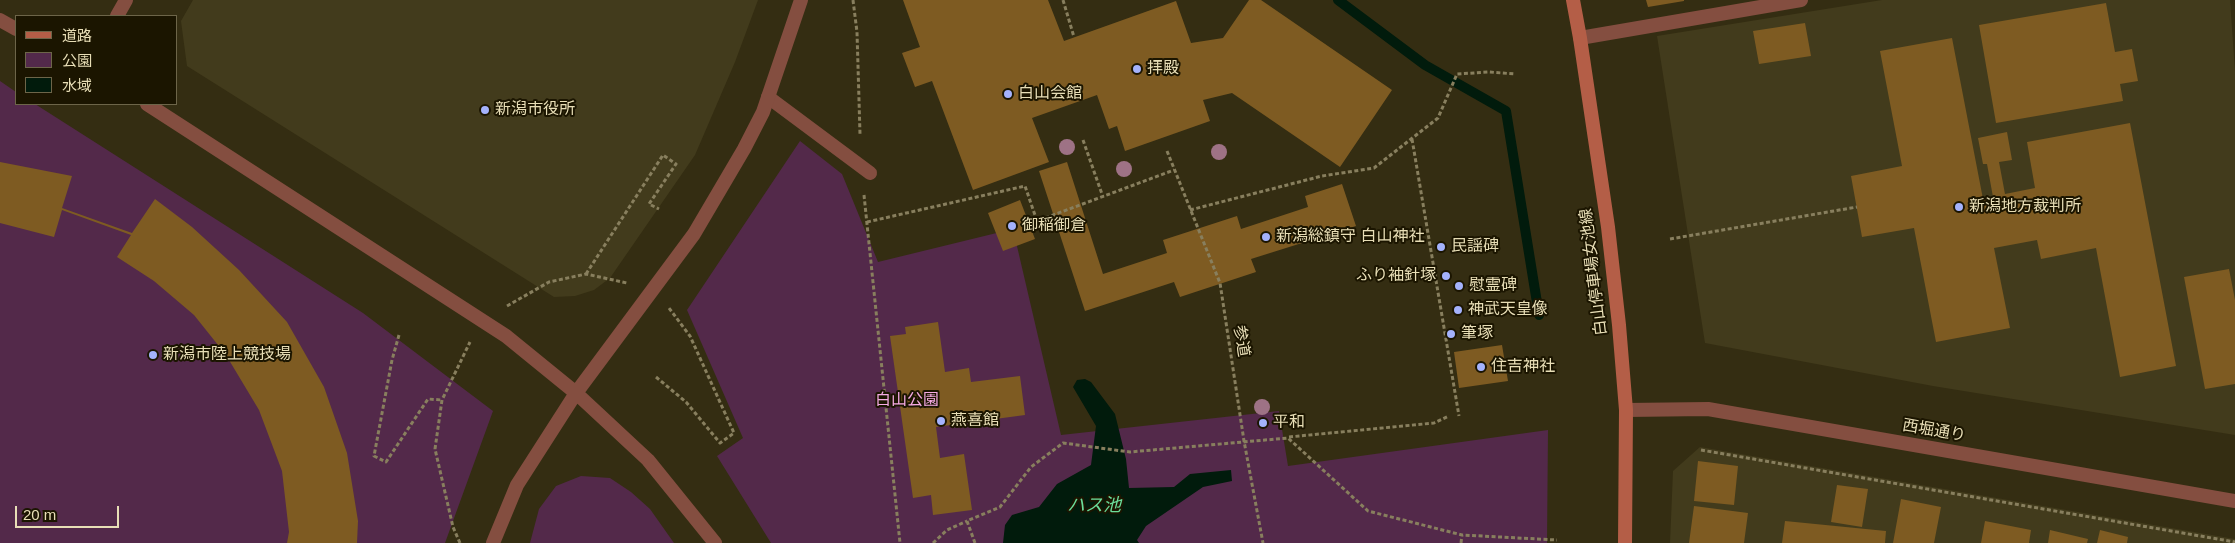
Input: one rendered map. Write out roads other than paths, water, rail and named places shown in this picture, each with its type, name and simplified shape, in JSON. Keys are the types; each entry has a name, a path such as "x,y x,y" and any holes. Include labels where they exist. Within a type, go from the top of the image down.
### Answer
{"main road":[{"name":"白山停車場女池線","path":"1573,0 1608,227 1626,410 1625,543"}],"street":[{"path":"118,15 126,0"},
{"path":"493,543 517,486 576,393 694,234 744,149 768,97 801,0"},
{"path":"1580,38 1801,0"},
{"path":"0,20 15,28"},
{"path":"768,97 866,170"},
{"path":"150,105 506,336 576,393 648,460 706,529 715,543"},
{"name":"西堀通り","path":"1626,410 1708,409 2235,501"}],"water":[{"name":"ハス池","path":"1085,379 1091,382 1115,414 1126,459 1129,488 1174,487 1190,474 1231,470 1232,481 1203,487 1146,526 1137,540 1139,543 1003,543 1005,525 1012,515 1039,507 1057,484 1091,465 1096,426 1073,387 1077,380"}],"waterway":[{"path":"1338,0 1425,65 1506,111 1539,315"}],"place":[{"name":"拝殿","path":"1137,69"},
{"name":"白山会館","path":"1008,94"},
{"name":"新潟市役所","path":"485,110"},
{"name":"新潟地方裁判所","path":"1959,207"},
{"name":"御稲御倉","path":"1012,226"},
{"name":"新潟総鎮守 白山神社","path":"1266,237"},
{"name":"民謡碑","path":"1441,247"},
{"name":"ふり袖針塚","path":"1446,276"},
{"name":"慰霊碑","path":"1459,286"},
{"name":"神武天皇像","path":"1458,310"},
{"name":"筆塚","path":"1451,334"},
{"name":"新潟市陸上競技場","path":"153,355"},
{"name":"住吉神社","path":"1481,367"},
{"name":"燕喜館","path":"941,421"},
{"name":"平和","path":"1263,423"}],"park label":[{"name":"白山公園","path":"907,401"}]}
